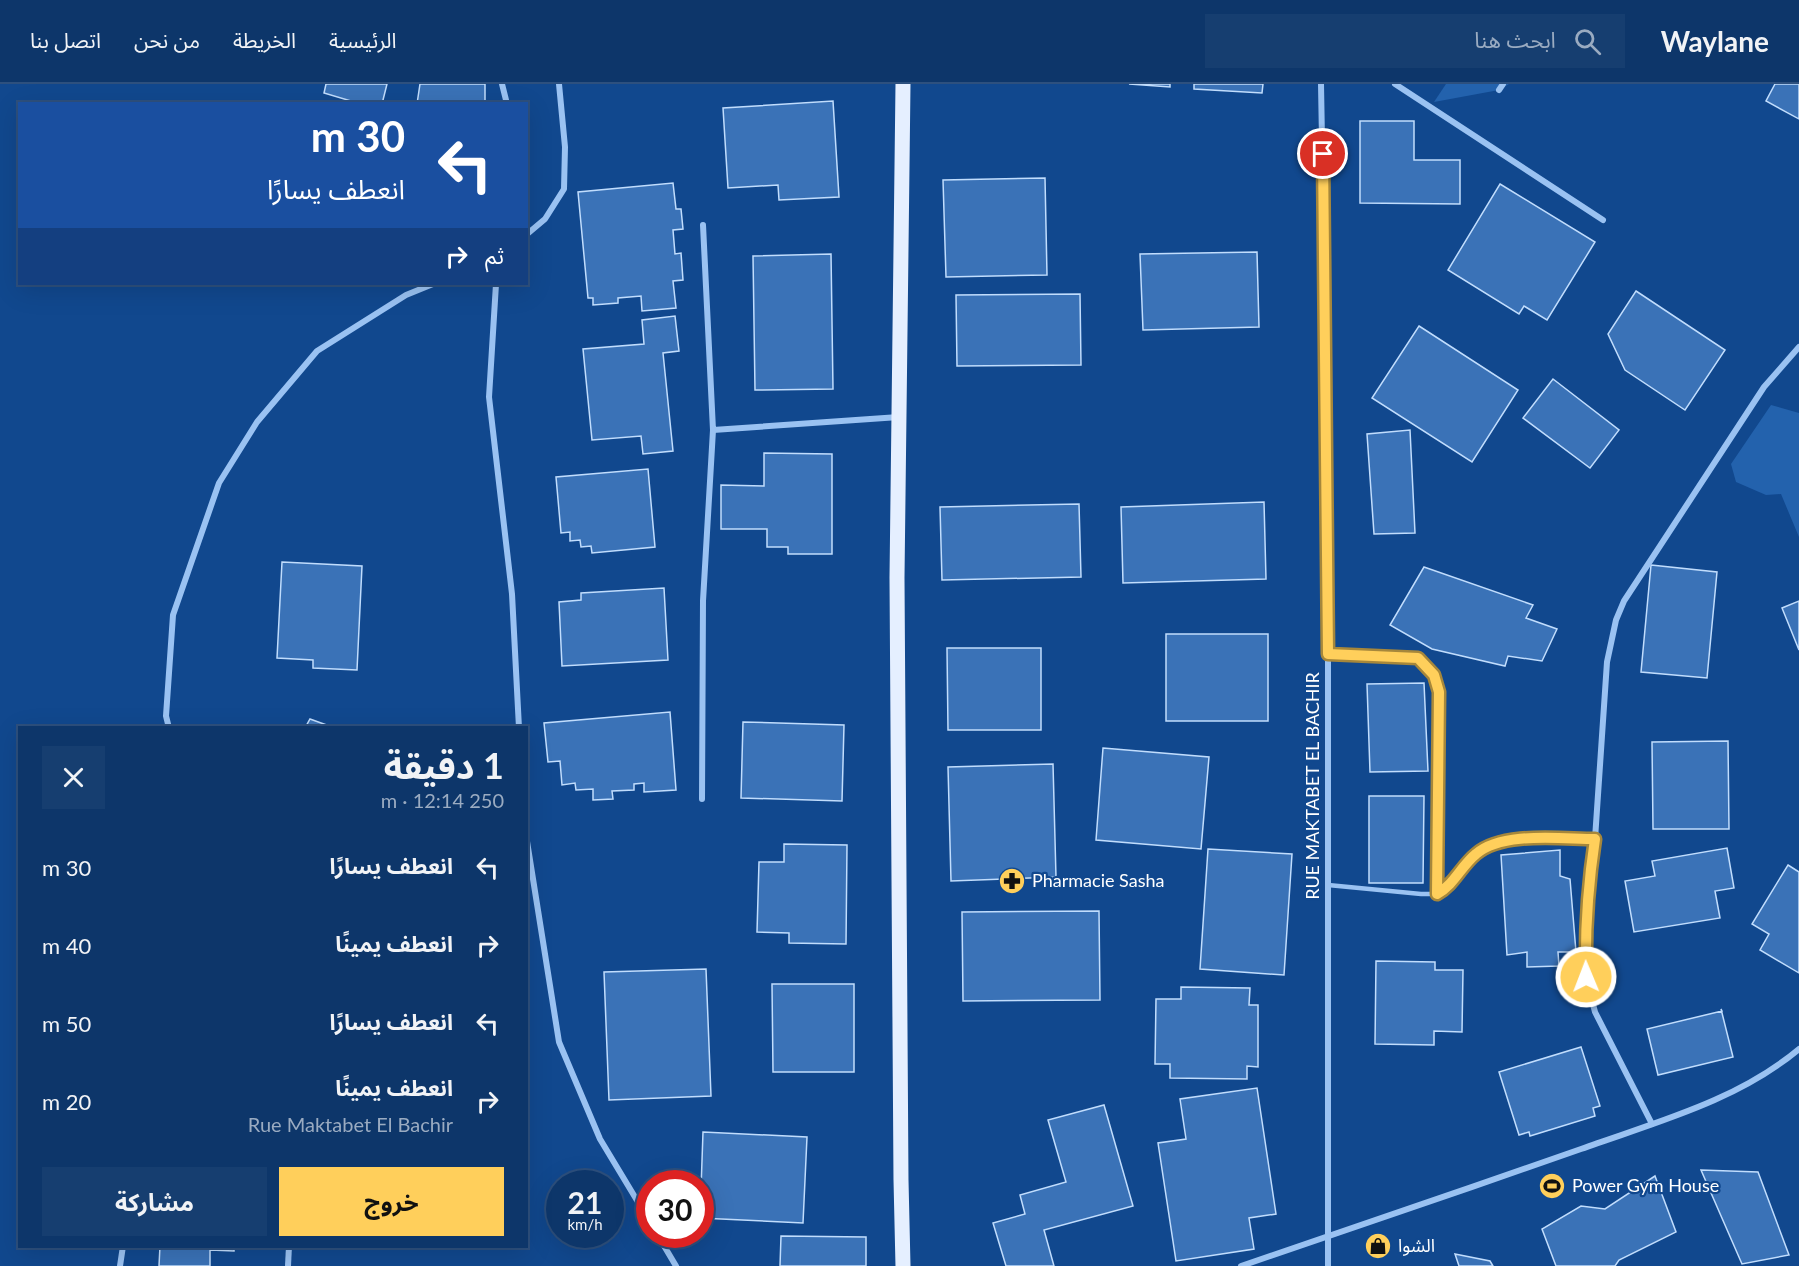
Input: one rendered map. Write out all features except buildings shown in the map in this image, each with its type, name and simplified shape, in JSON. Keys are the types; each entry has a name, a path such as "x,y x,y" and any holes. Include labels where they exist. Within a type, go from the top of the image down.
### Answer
{"main road":[{"path":"903,84 897,590 900,1168 903,1266"}],"street":[{"path":"502,84 506,102"},
{"path":"528,233 545,219 564,189 565,147 559,84"},
{"name":"RUE MAKTABET EL BACHIR","path":"1321,84 1328,654 1328,1266"},
{"path":"1395,84 1604,220"},
{"path":"702,799 703,601 713,430 703,225"},
{"path":"168,726 166,716 173,615 219,483 257,422 317,351 406,295 431,285"},
{"path":"496,285 489,396 512,594 519,726"},
{"path":"1653,1124 1595,1012 1586,977 1585,944 1608,662 1616,620 1624,600 1764,387 1799,347"},
{"path":"713,430 900,417"},
{"path":"528,847 559,1041 600,1139 636,1199"},
{"path":"1241,1266 1653,1124 1739,1089 1799,1049"},
{"path":"120,1266 123,1248"},
{"path":"288,1266 289,1248"},
{"path":"665,1248 676,1266"}],"lane":[{"path":"1328,654 1418,658 1434,675 1439,692 1437,894"},
{"path":"1328,885 1437,894 1451,883 1476,854 1494,843 1531,839 1595,839"}],"shaded area":[{"path":"1446,84 1509,84 1499,90 1434,102"},
{"path":"1771,405 1799,413 1799,537 1781,494 1766,495 1736,482 1731,464"}],"place":[{"name":"Pharmacie Sasha","path":"1012,881"},
{"name":"Power Gym House","path":"1552,1186"},
{"name":"الشوا","path":"1378,1246"}],"route":[{"path":"1323,154 1328,654 1418,658 1434,675 1439,692 1437,894 1445,890 1476,854 1494,843 1531,839 1595,839 1585,944 1586,977"}]}
